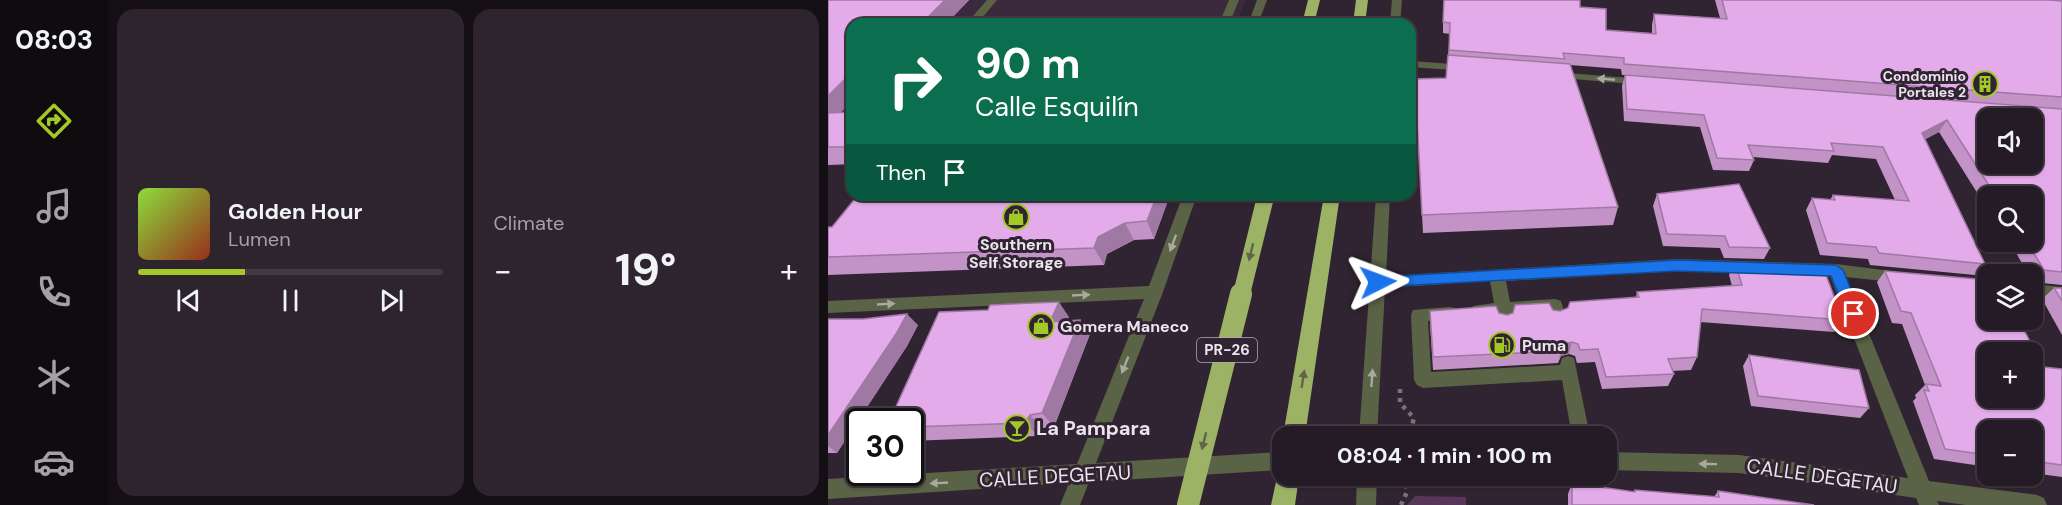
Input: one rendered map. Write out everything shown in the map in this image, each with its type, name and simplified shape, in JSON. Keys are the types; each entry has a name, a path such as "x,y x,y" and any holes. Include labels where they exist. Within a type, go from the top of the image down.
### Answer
{"highway":[{"path":"1310,18 1314,0"},
{"path":"1360,18 1362,0"},
{"name":"PR-26","path":"1188,505 1264,201"},
{"path":"1296,426 1331,201"},
{"path":"1283,505 1286,486"}],"street":[{"path":"976,18 992,0"},
{"path":"1226,18 1234,0"},
{"path":"1255,18 1262,0"},
{"path":"1396,18 1397,0"},
{"path":"1416,64 1478,69"},
{"path":"1545,74 1661,84"},
{"path":"1070,505 1155,292 1188,201"},
{"path":"1369,426 1383,201"},
{"path":"1378,282 1677,265 1836,270 1918,278"},
{"path":"1836,270 1926,497"},
{"path":"1497,275 1504,313"},
{"path":"2043,291 2062,293"},
{"path":"828,307 1155,292"},
{"path":"1557,315 1555,305 1504,313 1457,316 1419,315 1422,380 1464,373 1569,368 1579,426"},
{"name":"CALLE DEGETAU","path":"1617,461 1739,465 1926,497 2037,505"},
{"name":"CALLE DEGETAU","path":"828,489 1272,462"},
{"path":"1366,505 1367,486"}],"path":[{"path":"1401,505 1407,492 1406,486"}],"shaded area":[{"path":"828,0 1246,0 1238,18 846,18 846,166 828,166"},
{"path":"1415,496 1466,497 1466,505 1407,505"}],"building":[{"path":"828,0 945,0 927,18 846,18 846,78 828,96"},
{"path":"1444,0 1580,0 1580,7 1606,9 1606,30 1656,34 1654,14 1727,19 1722,0 2062,1 2062,97 1624,64 1624,58 1563,53 1565,59 1449,50 1450,23 1443,22"},
{"path":"1448,55 1570,64 1618,207 1422,215 1416,79 1446,78"},
{"path":"1625,75 2062,109 2062,272 2044,270 2043,264 2040,264 2033,252 2043,252 2043,186 1989,186 1982,174 2043,174 2043,108 1977,108 1977,167 1947,120 1922,133 1977,247 1977,252 1979,252 1985,264 1879,253 1876,247 1827,243 1812,198 1835,200 1833,195 1909,201 1883,147 1831,143 1834,151 1748,145 1754,160 1717,158 1704,115 1627,109"},
{"path":"846,112 846,147 828,147 828,113"},
{"path":"1739,184 1770,248 1729,247 1725,236 1667,234 1657,194"},
{"name":"Southern Self Storage","path":"853,201 1155,201 1147,221 1125,223 1098,237 1094,248 828,257 828,227 832,227"},
{"path":"1735,262 1778,264 1782,272 1826,275 1843,320 1702,309 1697,357 1668,359 1674,374 1606,377 1598,349 1580,350 1578,344 1572,342 1564,344 1561,351 1433,357 1430,311 1496,306 1499,313 1507,315 1513,313 1515,305 1549,303 1553,310 1560,311 1568,308 1570,302 1639,297 1637,292 1742,285"},
{"path":"1885,271 1977,279 1977,330 2024,330 2030,342 1977,342 1977,408 2043,408 2043,367 2062,369 2062,465 2043,462 2043,420 1977,420 1977,453 1945,449 1924,390 1929,391 1926,384 1941,386 1911,313 1901,311"},
{"path":"2054,288 2062,288 2062,301"},
{"path":"1059,302 1050,322 1080,320 1042,413 1030,415 1025,423 924,427 924,408 895,408 939,312 988,310 990,305"},
{"path":"907,314 828,435 828,319 863,319"},
{"path":"1749,355 1859,370 1869,408 1758,396"},
{"path":"1572,486 1593,486 1635,492 1635,490 1719,497 1718,491 1814,505 1572,505"}],"place":[{"name":"Condominio Portales 2","path":"1985,84"},
{"name":"Southern Self Storage","path":"1016,217"},
{"name":"Gomera Maneco","path":"1041,326"},
{"name":"Puma","path":"1502,345"},
{"name":"La Pampara","path":"1017,428"}],"route":[{"path":"1378,282 1677,265 1836,270 1854,314"}]}
